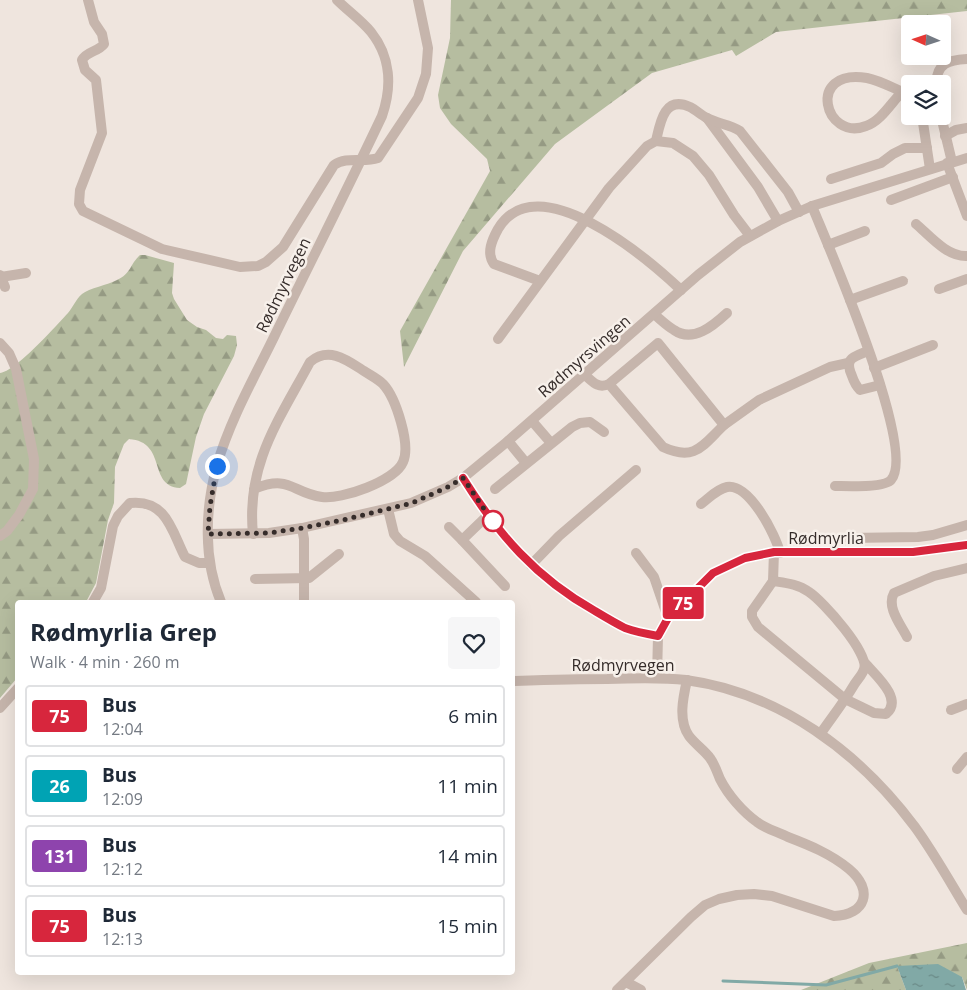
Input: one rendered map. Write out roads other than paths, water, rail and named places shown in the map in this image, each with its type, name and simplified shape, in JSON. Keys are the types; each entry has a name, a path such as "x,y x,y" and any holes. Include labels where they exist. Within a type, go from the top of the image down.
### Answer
{"street":[{"path":"88,0 94,22 102,34 104,44 101,48 85,55 82,60 85,70 96,80 103,127 78,199 79,204 84,211 162,249 232,266 250,267 266,262 284,247 334,165 347,159 378,158 418,98 426,74 428,48 418,0"},
{"name":"Rødmyrvegen","path":"220,600 215,588 210,563 208,534 215,475 231,426 361,160 387,102 389,74 386,61 376,38 336,0"},
{"path":"937,75 941,67 953,60 967,58"},
{"path":"868,78 906,94 877,120 859,129 845,127 834,120 827,102 831,86 845,79 868,78"},
{"path":"656,141 660,121 668,108 673,105 685,105 707,118 733,126 740,131 788,192 798,212"},
{"path":"707,118 753,180 778,221"},
{"path":"923,125 930,169"},
{"path":"943,125 952,177 967,216"},
{"path":"945,136 956,130 967,128"},
{"path":"498,339 609,188 647,146 656,141 673,143 693,156 710,175 734,215 750,236"},
{"path":"831,179 880,163 905,148 927,148"},
{"name":"Rødmyrsvingen","path":"208,534 253,534 302,528 412,503 429,496 463,478 532,421 720,257 750,236 812,206 967,158"},
{"path":"753,180 768,167"},
{"path":"891,200 952,177"},
{"path":"540,282 494,264 491,260 490,252 499,227 514,212 534,206 555,208 584,220 635,251 682,290"},
{"path":"812,206 850,300 880,385 893,434 896,457 894,475 888,483 880,485 835,486"},
{"path":"916,224 944,248 961,256 967,256"},
{"path":"828,245 865,232"},
{"path":"2,279 26,273"},
{"path":"939,289 967,279"},
{"path":"850,300 903,281"},
{"path":"655,315 675,331 684,334 695,334 716,324 727,313"},
{"path":"0,343 9,353 16,369 34,459 33,489 19,515 7,531 0,536"},
{"path":"585,375 597,385 603,387 658,343 724,425"},
{"path":"874,368 933,345"},
{"path":"609,384 663,447 684,454 695,452 724,425 759,400 830,367 848,363 854,357 868,351"},
{"path":"253,534 254,489 264,447 310,362 316,357 330,354 346,358 382,383 393,401 406,443 403,463 387,478 338,497 329,498 320,497 288,484 280,483 273,483 254,489"},
{"path":"848,363 848,368 856,386 860,390 880,385"},
{"path":"532,421 551,443"},
{"path":"495,488 572,427 586,421 604,432"},
{"path":"508,441 526,463"},
{"path":"531,565 559,536 636,470"},
{"path":"463,478 508,542 531,565 568,595 626,628 658,636"},
{"path":"701,504 720,490 734,487 747,495 772,529 777,553 773,581 752,611 753,620 758,627 845,699 874,714 886,714 892,704 887,689 865,664 862,653 832,613 809,592 791,583 773,581"},
{"path":"94,600 101,588 113,526 118,516 130,503 146,503 155,508 168,519 185,556 199,563 210,563"},
{"path":"388,509 394,534 400,541 425,556 474,600"},
{"path":"462,540 488,515"},
{"path":"848,538 918,537 933,535 967,525"},
{"path":"449,527 505,586"},
{"path":"302,528 304,539 304,600"},
{"path":"887,538 887,553"},
{"name":"Rødmyrlia","path":"657,677 658,636 668,618 713,573 745,558 777,553 913,552 967,545"},
{"path":"636,553 654,577 668,618"},
{"path":"255,579 304,579 314,575 339,554"},
{"path":"907,637 892,608 894,593 934,576 967,568"},
{"path":"821,733 845,699 864,669 865,664"},
{"name":"Rødmyrvegen","path":"515,681 657,677 688,680 726,688 784,710 821,733 881,786 931,850 967,910"},
{"path":"617,990 691,917 705,905 719,899 745,894 772,896 834,916 844,916 860,906 864,898 859,880 849,869 815,848 770,830 758,823 736,803 720,780 710,758 689,736 684,727 683,704 688,680"},
{"path":"0,708 15,691"},
{"path":"951,710 967,704"},
{"path":"957,769 967,757"},
{"path":"626,982 642,990"}],"water":[{"path":"938,964 962,977 966,990 906,990 897,966"}],"waterway":[{"path":"723,981 826,985 897,966"}]}
